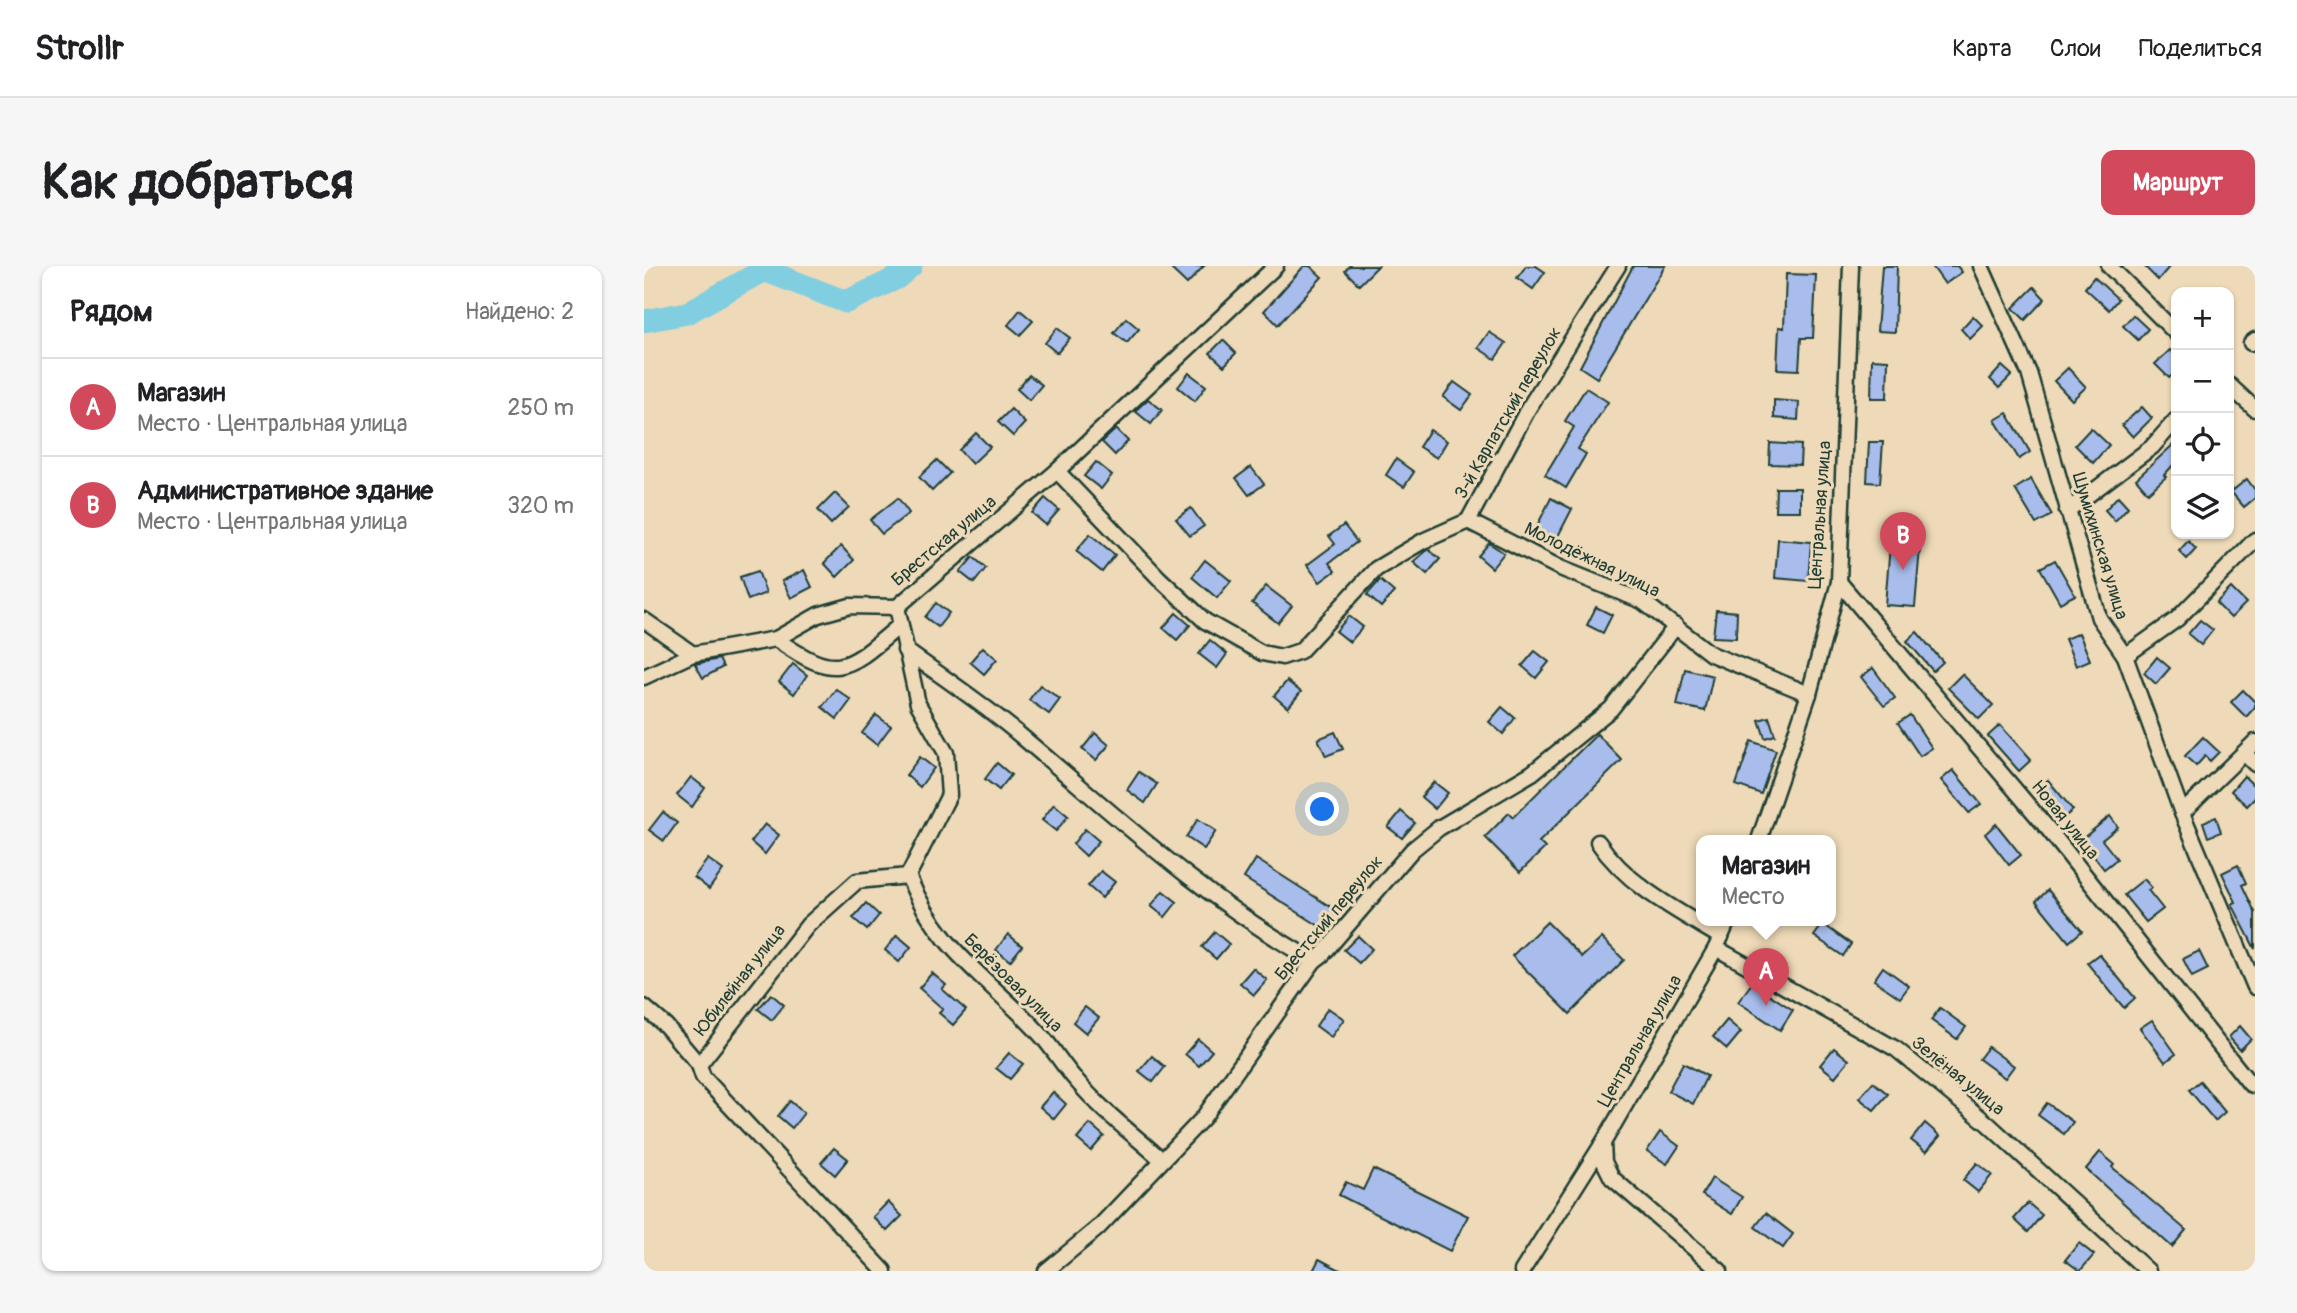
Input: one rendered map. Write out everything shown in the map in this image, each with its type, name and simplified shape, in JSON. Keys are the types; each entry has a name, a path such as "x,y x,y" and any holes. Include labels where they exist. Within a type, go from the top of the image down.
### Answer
{"street":[{"name":"Брестская улица","path":"644,677 693,654 776,639 818,615 850,606 897,607 1057,471 1276,266"},
{"name":"3-й Карпатский переулок","path":"1057,471 1159,578 1205,621 1262,653 1282,657 1300,651 1376,569 1423,541 1468,521 1528,409 1618,266"},
{"name":"Центральная улица","path":"1761,835 1809,694 1839,582 1851,266"},
{"name":"Шумихинская улица","path":"1981,266 2029,373 2099,618 2125,656 2182,813 2255,987"},
{"path":"2119,269 2171,327"},
{"path":"2234,390 2255,409"},
{"path":"2067,511 2152,447 2171,426"},
{"name":"Молодёжная улица","path":"1468,521 1560,568 1642,601 1711,654 1809,694"},
{"path":"2125,656 2177,619 2255,540"},
{"name":"Новая улица","path":"1839,582 2049,830 2250,1084 2255,1086"},
{"path":"897,607 918,704 946,753 949,795 908,876"},
{"path":"644,620 693,654"},
{"path":"776,639 806,660 843,667 855,663 899,626"},
{"name":"Брестский переулок","path":"1046,1271 1098,1228 1203,1118 1314,961 1412,850 1439,828 1532,773 1611,709 1676,626"},
{"path":"905,650 1019,734 1142,841 1268,935 1314,961"},
{"path":"2182,813 2250,758 2255,742"},
{"name":"Зелёная улица","path":"1598,842 1614,866 1719,943 1896,1049 1987,1124 2148,1271"},
{"name":"Юбилейная улица","path":"699,1065 808,925 857,881 908,876"},
{"name":"Берёзовая улица","path":"908,876 939,934 972,971 1040,1034 1077,1082 1162,1160"},
{"name":"Центральная улица","path":"1522,1271 1603,1143 1719,943 1726,926"},
{"path":"644,1007 666,1026 699,1065 703,1077 884,1271"},
{"path":"1603,1143 1604,1162 1612,1178 1720,1271"}],"building":[{"path":"1168,266 1204,266 1187,284"},
{"path":"1304,266 1310,266 1322,277 1278,325 1264,311"},
{"path":"1349,266 1378,266 1359,285 1345,271"},
{"path":"1526,266 1536,266 1545,272 1533,289 1517,278"},
{"path":"1633,266 1665,266 1597,378 1580,367"},
{"path":"1882,266 1897,266 1895,332 1877,331"},
{"path":"1932,266 1957,266 1962,272 1945,284"},
{"path":"2144,266 2170,266 2158,280"},
{"path":"1786,274 1816,275 1813,338 1801,338 1799,370 1777,369 1779,327 1784,328"},
{"path":"2094,277 2118,299 2109,310 2085,288"},
{"path":"2034,287 2045,299 2025,320 2013,308"},
{"path":"1020,310 1033,321 1020,335 1008,325"},
{"path":"2133,315 2148,329 2138,340 2123,326"},
{"path":"1973,316 1983,326 1970,339 1961,329"},
{"path":"1126,318 1139,329 1127,343 1114,333"},
{"path":"1057,328 1070,338 1057,353 1045,343"},
{"path":"1489,332 1506,343 1495,359 1478,348"},
{"path":"1223,340 1236,353 1224,366 1210,353"},
{"path":"2170,350 2171,351 2169,378 2155,364"},
{"path":"1872,359 1888,360 1887,398 1871,398"},
{"path":"2002,366 2012,375 1999,388 1990,379"},
{"path":"2068,368 2086,387 2072,400 2054,381"},
{"path":"1189,373 1206,386 1195,401 1178,387"},
{"path":"1029,375 1042,385 1029,400 1017,389"},
{"path":"1454,382 1472,395 1461,410 1443,397"},
{"path":"1586,388 1608,402 1578,449 1586,454 1566,488 1545,475 1574,427 1565,421"},
{"path":"1148,399 1162,410 1151,424 1135,411"},
{"path":"1774,400 1799,402 1798,420 1774,418"},
{"path":"2142,407 2152,418 2133,437 2122,425"},
{"path":"1011,409 1025,423 1013,436 998,422"},
{"path":"2007,413 2030,452 2019,459 1995,420"},
{"path":"2091,428 2109,445 2093,463 2075,445"},
{"path":"1116,429 1128,441 1115,455 1102,442"},
{"path":"1430,430 1447,441 1437,458 1419,447"},
{"path":"976,433 990,447 972,464 959,450"},
{"path":"1869,442 1883,442 1880,483 1867,482"},
{"path":"1770,443 1801,445 1800,465 1769,464"},
{"path":"2171,447 2171,467 2164,475 2166,477 2148,493 2136,479"},
{"path":"1396,459 1414,472 1404,487 1386,475"},
{"path":"937,460 950,473 932,491 919,477"},
{"path":"1096,462 1112,475 1101,489 1084,476"},
{"path":"1251,467 1264,484 1249,495 1236,478"},
{"path":"2031,479 2052,515 2036,524 2015,489"},
{"path":"2247,479 2255,490 2255,498 2244,507 2234,495 2234,490"},
{"path":"1776,488 1800,488 1800,511 1775,511"},
{"path":"835,493 849,507 831,524 818,510"},
{"path":"2118,496 2128,507 2115,521 2105,510"},
{"path":"898,498 909,513 882,534 870,520"},
{"path":"1045,498 1059,510 1046,525 1032,513"},
{"path":"1551,498 1572,509 1554,544 1533,534"},
{"path":"1191,508 1204,526 1190,536 1176,519"},
{"path":"1344,525 1357,542 1329,563 1335,571 1320,582 1307,565 1335,544 1329,536"},
{"path":"1891,533 1921,536 1915,607 1885,605"},
{"path":"1090,534 1115,555 1102,572 1076,551"},
{"path":"1778,539 1811,542 1808,581 1775,578"},
{"path":"2188,541 2196,549 2187,559 2179,551"},
{"path":"1489,543 1504,553 1492,568 1478,556"},
{"path":"841,546 854,560 837,577 824,563"},
{"path":"1428,549 1440,559 1427,574 1413,562"},
{"path":"973,557 986,568 974,583 960,572"},
{"path":"1205,560 1231,581 1217,598 1192,577"},
{"path":"2055,560 2075,595 2060,603 2040,568"},
{"path":"804,570 812,587 791,598 782,581"},
{"path":"758,571 766,593 748,600 740,577"},
{"path":"1380,580 1394,592 1381,607 1367,595"},
{"path":"1266,586 1292,606 1278,623 1252,603"},
{"path":"2231,588 2246,603 2231,618 2216,603"},
{"path":"936,603 949,613 938,627 925,617"},
{"path":"1596,607 1612,615 1603,633 1587,625"},
{"path":"1716,610 1737,612 1736,638 1713,637"},
{"path":"1176,613 1190,625 1177,640 1163,628"},
{"path":"1349,616 1363,627 1350,642 1336,631"},
{"path":"2200,620 2213,630 2201,645 2188,634"},
{"path":"1917,632 1943,662 1933,671 1907,641"},
{"path":"2079,633 2090,660 2076,666 2065,639"},
{"path":"1210,640 1227,654 1217,668 1199,654"},
{"path":"983,647 997,659 984,674 970,662"},
{"path":"1535,651 1549,662 1536,678 1522,666"},
{"path":"2157,657 2170,668 2156,684 2144,673"},
{"path":"719,659 723,667 703,678 695,664"},
{"path":"793,664 807,675 794,694 779,682"},
{"path":"1873,668 1895,698 1884,706 1861,677"},
{"path":"1685,669 1713,676 1705,711 1677,705"},
{"path":"1962,674 1993,705 1979,719 1948,688"},
{"path":"1287,681 1301,692 1288,708 1274,696"},
{"path":"1040,685 1060,699 1049,714 1029,700"},
{"path":"836,689 851,700 837,719 822,707"},
{"path":"2243,690 2255,702 2255,707 2246,717 2231,702"},
{"path":"1502,707 1515,718 1503,734 1489,722"},
{"path":"876,715 891,726 877,745 862,733"},
{"path":"1910,715 1932,748 1920,756 1898,723"},
{"path":"1769,717 1775,735 1765,738 1759,720"},
{"path":"2000,725 2031,760 2019,771 1988,736"},
{"path":"1335,732 1343,749 1326,756 1318,739"},
{"path":"1095,733 1109,745 1096,760 1082,749"},
{"path":"1597,734 1622,760 1539,842 1545,848 1520,872 1485,837 1509,813 1513,817"},
{"path":"2203,737 2219,752 2210,761 2205,756 2196,766 2185,756"},
{"path":"1751,741 1776,750 1761,794 1736,785"},
{"path":"920,757 934,768 920,787 906,775"},
{"path":"997,763 1011,775 999,790 985,779"},
{"path":"1953,770 1981,804 1969,813 1941,780"},
{"path":"1139,772 1157,784 1145,803 1127,790"},
{"path":"2244,776 2255,787 2255,798 2247,806 2231,791"},
{"path":"691,777 705,788 692,807 677,795"},
{"path":"2048,780 2073,810 2062,819 2037,789"},
{"path":"1434,782 1448,793 1435,809 1421,797"},
{"path":"1054,804 1068,816 1056,831 1042,820"},
{"path":"1401,811 1415,823 1402,838 1388,827"},
{"path":"663,812 677,823 664,841 649,830"},
{"path":"2110,816 2118,827 2102,840 2117,859 2104,869 2081,840"},
{"path":"2216,817 2221,832 2208,837 2203,822"},
{"path":"1198,819 1216,831 1204,849 1186,837"},
{"path":"765,824 779,835 765,854 751,842"},
{"path":"1996,824 2021,855 2009,865 1985,834"},
{"path":"1085,829 1099,841 1086,856 1073,844"},
{"path":"708,859 723,870 709,889 694,877"},
{"path":"1256,859 1337,911 1324,929 1244,878"},
{"path":"2238,865 2246,883 2242,885 2255,912 2255,949 2232,904 2236,902 2222,873"},
{"path":"1101,871 1115,882 1102,898 1088,886"},
{"path":"2144,879 2152,888 2148,890 2163,909 2146,922 2124,895"},
{"path":"2048,890 2082,931 2069,942 2036,901"},
{"path":"1163,891 1177,902 1165,917 1151,906"},
{"path":"866,903 879,915 867,930 853,918"},
{"path":"1547,922 1582,957 1602,938 1624,960 1570,1014 1512,956"},
{"path":"1822,926 1826,926 1851,944 1843,956 1814,936"},
{"path":"1215,932 1229,944 1216,959 1202,947"},
{"path":"1008,934 1022,946 1010,961 996,950"},
{"path":"897,935 911,947 899,962 885,950"},
{"path":"1358,936 1372,949 1359,963 1344,950"},
{"path":"2199,951 2208,969 2192,977 2183,959"},
{"path":"2099,954 2135,998 2124,1008 2087,963"},
{"path":"1883,967 1909,986 1900,998 1874,980"},
{"path":"1253,968 1267,980 1254,995 1240,983"},
{"path":"932,973 946,985 942,989 966,1010 953,1025 939,1013 943,1009 919,988"},
{"path":"1752,983 1793,1010 1780,1030 1738,1002"},
{"path":"771,994 784,1005 772,1020 758,1009"},
{"path":"1085,1007 1099,1018 1086,1033 1073,1022"},
{"path":"1328,1008 1344,1019 1331,1037 1316,1026"},
{"path":"1940,1008 1966,1027 1957,1039 1931,1020"},
{"path":"1727,1020 1741,1032 1727,1049 1713,1037"},
{"path":"2152,1020 2176,1054 2165,1062 2140,1028"},
{"path":"2240,1026 2251,1039 2240,1050 2229,1037"},
{"path":"1198,1039 1212,1051 1199,1066 1185,1054"},
{"path":"1988,1047 2014,1066 2005,1078 1979,1059"},
{"path":"1834,1048 1849,1060 1835,1077 1820,1065"},
{"path":"1009,1053 1023,1064 1010,1079 996,1068"},
{"path":"1152,1056 1165,1067 1153,1082 1139,1071"},
{"path":"1683,1063 1707,1076 1693,1104 1668,1091"},
{"path":"2200,1081 2225,1112 2215,1121 2189,1090"},
{"path":"1873,1082 1888,1094 1874,1110 1859,1098"},
{"path":"1053,1092 1066,1104 1054,1119 1040,1107"},
{"path":"790,1101 804,1113 792,1128 778,1116"},
{"path":"2047,1103 2073,1122 2064,1134 2038,1115"},
{"path":"1925,1123 1940,1136 1926,1152 1911,1140"},
{"path":"1090,1124 1104,1136 1091,1151 1077,1139"},
{"path":"1660,1132 1679,1146 1667,1164 1647,1151"},
{"path":"834,1148 848,1159 835,1175 821,1163"},
{"path":"2100,1152 2114,1164 2112,1167 2186,1230 2172,1247 2086,1169"},
{"path":"1977,1163 1992,1175 1978,1192 1963,1180"},
{"path":"1373,1169 1468,1216 1450,1251 1339,1195 1346,1182 1363,1190"},
{"path":"1712,1178 1742,1197 1732,1214 1702,1195"},
{"path":"888,1202 902,1216 887,1231 873,1217"},
{"path":"2028,1203 2042,1215 2028,1232 2014,1219"},
{"path":"1766,1213 1793,1234 1783,1248 1755,1227"},
{"path":"2079,1243 2094,1255 2080,1271 2065,1260"},
{"path":"1319,1259 1342,1271 1313,1271"}],"waterway":[{"path":"644,321 687,313 764,270 846,302 897,278 911,266"}],"place":[{"name":"Административное здание","path":"1903,570"},
{"name":"Магазин","path":"1766,1006"}]}
